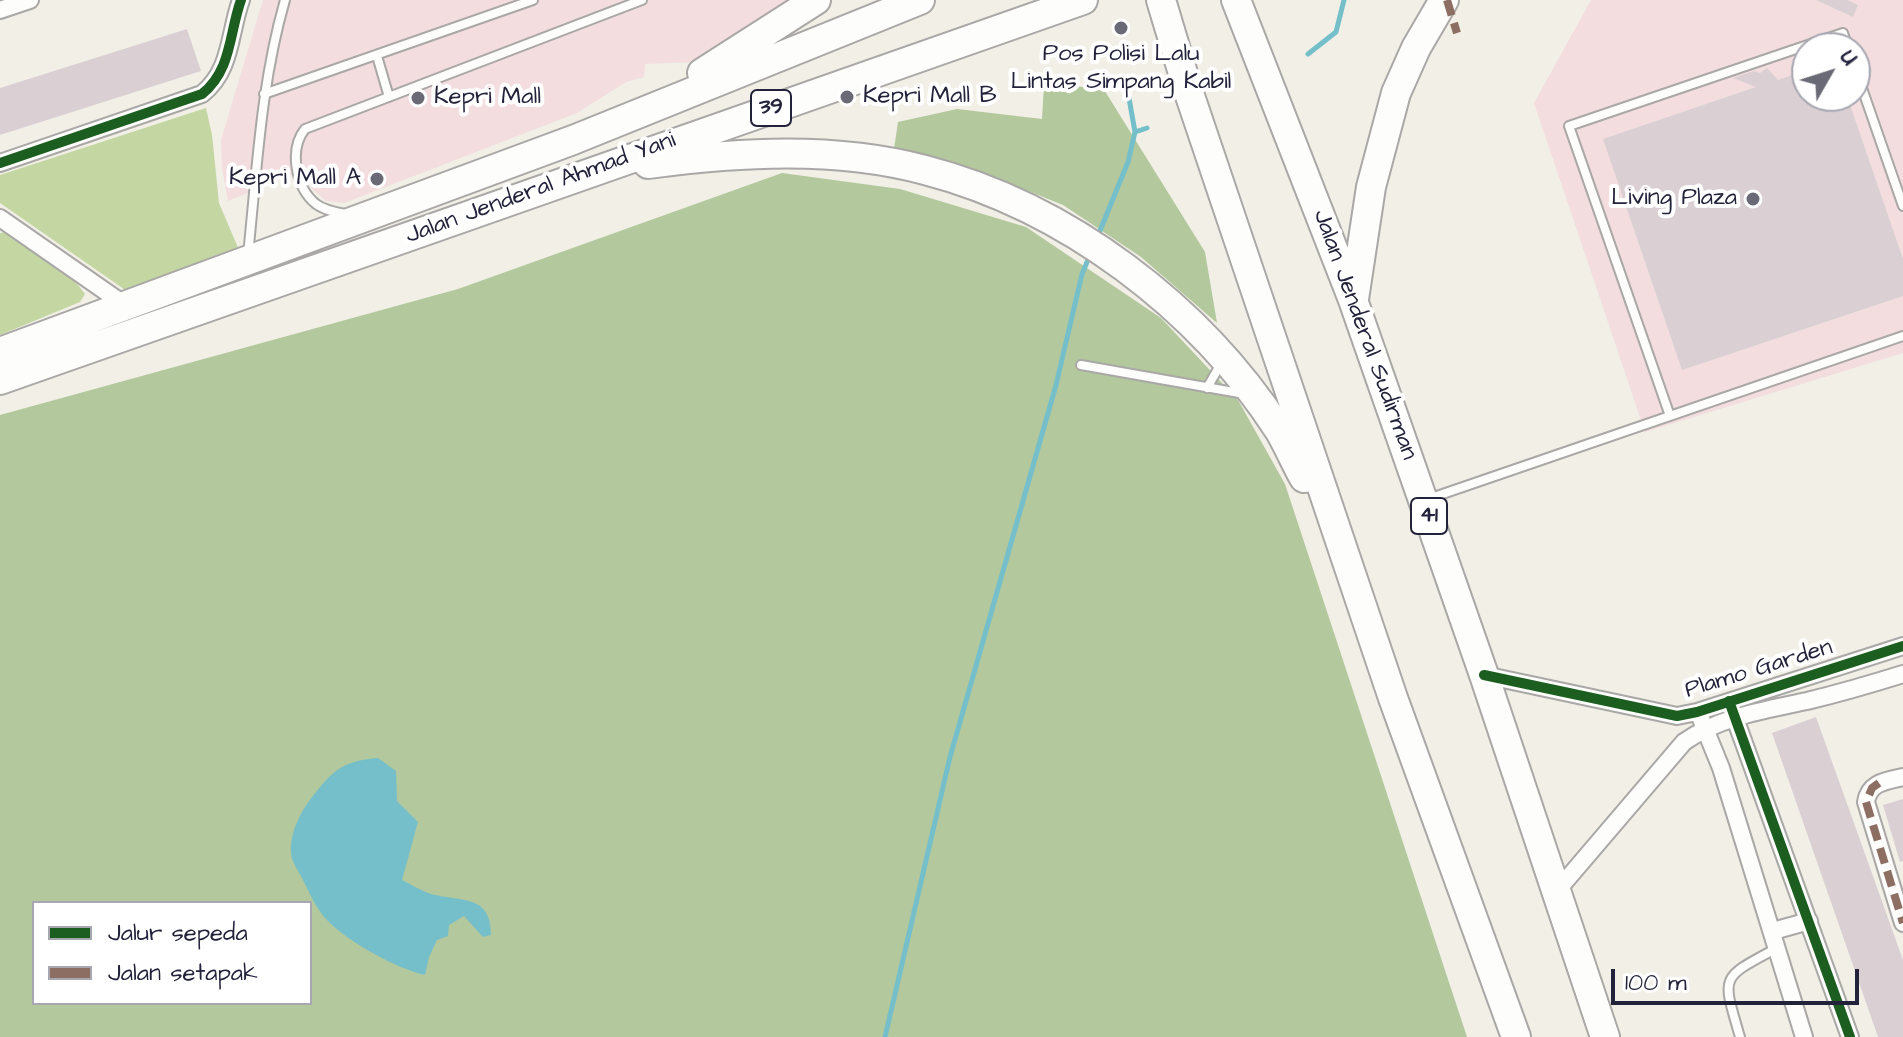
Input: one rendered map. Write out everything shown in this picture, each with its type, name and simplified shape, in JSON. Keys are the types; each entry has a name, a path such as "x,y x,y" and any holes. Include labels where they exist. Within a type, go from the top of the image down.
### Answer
{"highway":[{"path":"573,140 705,71 816,0"},
{"name":"Jalan Jenderal Ahmad Yani","path":"0,352 573,140 920,0"},
{"name":"Jalan Jenderal Ahmad Yani","path":"0,380 1083,0"},
{"path":"1161,0 1188,90 1393,698 1516,1037"},
{"name":"Jalan Jenderal Sudirman","path":"1236,0 1353,300 1484,675 1605,1037"},
{"path":"1353,300 1371,187 1396,93 1416,48 1444,0"},
{"path":"593,171 727,154 821,155 873,161 923,169 973,185 1079,236 1176,310 1224,358 1255,396 1280,433 1310,492 1393,698"},
{"path":"446,186 459,218"}],"street":[{"path":"0,10 30,0"},
{"path":"0,163 202,94 213,86 225,64 241,0"},
{"path":"0,218 125,305"},
{"name":"Plamo Garden","path":"1484,675 1677,716 1903,646"},
{"name":"Plamo Garden","path":"1556,892 1684,742 1705,729 1735,718 1856,689 1903,674"},
{"path":"1729,701 1850,1037"},
{"path":"1697,712 1721,768 1804,1037"},
{"path":"1721,768 1751,760"},
{"path":"1903,777 1879,783 1872,788 1866,802 1903,923"},
{"path":"1773,931 1809,921"}],"lane":[{"path":"248,260 264,94 274,38 285,0"},
{"path":"264,94 533,0"},
{"path":"360,218 324,209 312,201 300,179 295,147 300,135 312,125 642,0"},
{"path":"1670,416 1569,126 1791,51"},
{"path":"377,56 389,97"},
{"path":"1870,112 1903,206"},
{"path":"1423,501 1903,336"},
{"path":"1207,388 1224,358"},
{"path":"1081,365 1255,396"},
{"path":"1740,1037 1726,991 1731,977 1738,968 1777,948"}],"shaded area":[{"name":"Kepri Mall","path":"263,0 791,0 695,62 645,64 644,77 626,82 577,113 344,203 326,201 312,189 304,170 228,201 221,140"},
{"path":"1591,0 1903,0 1903,353 1645,432 1534,103"}],"green space":[{"path":"1044,85 1103,88 1205,252 1217,323 1141,257 1063,205 976,170 894,149 898,122 957,109 1042,119"},
{"path":"206,108 219,203 239,250 131,294 0,203 0,175"},
{"path":"782,173 900,189 1026,227 1161,318 1238,400 1285,484 1467,1037 0,1037 0,415 458,289"},
{"path":"7,232 59,268 85,294 80,302 0,335 0,233"}],"water":[{"path":"378,758 396,771 397,801 418,822 402,880 431,894 473,902 486,912 490,922 491,935 483,937 464,916 449,925 448,936 437,940 425,975 372,952 334,927 316,905 291,856 298,820 323,783 342,767"}],"building":[{"path":"1816,0 1847,0 1858,5 1853,17"},
{"path":"187,29 201,71 0,135 0,88"},
{"name":"Living Plaza","path":"1767,68 1778,80 1791,76 1791,112 1852,112 1903,259 1903,296 1682,370 1603,139 1756,87 1733,78 1754,71 1760,73"},
{"path":"1816,717 1903,960 1903,1037 1878,1037 1772,733"},
{"path":"1903,799 1903,861 1900,862 1883,805"}],"waterway":[{"path":"1308,54 1336,32 1344,0"},
{"path":"1097,238 1128,162 1135,132 1127,87"},
{"path":"1135,132 1147,128"},
{"path":"885,1037 950,757 1056,385 1082,274 1090,255"}],"marked path":[{"path":"1447,0 1457,33"},
{"path":"1879,783 1872,788 1866,802 1903,923"}],"cycle path":[{"path":"0,163 202,94 219,74 224,62 241,0"},
{"path":"1484,675 1677,716 1903,646"},
{"path":"1729,701 1850,1037"}],"place":[{"name":"Pos Polisi Lalu Lintas Simpang Kabil","path":"1121,28"},
{"name":"Kepri Mall B","path":"847,97"},
{"name":"Kepri Mall","path":"418,98"},
{"name":"Kepri Mall A","path":"377,179"},
{"name":"Living Plaza","path":"1753,199"}]}
